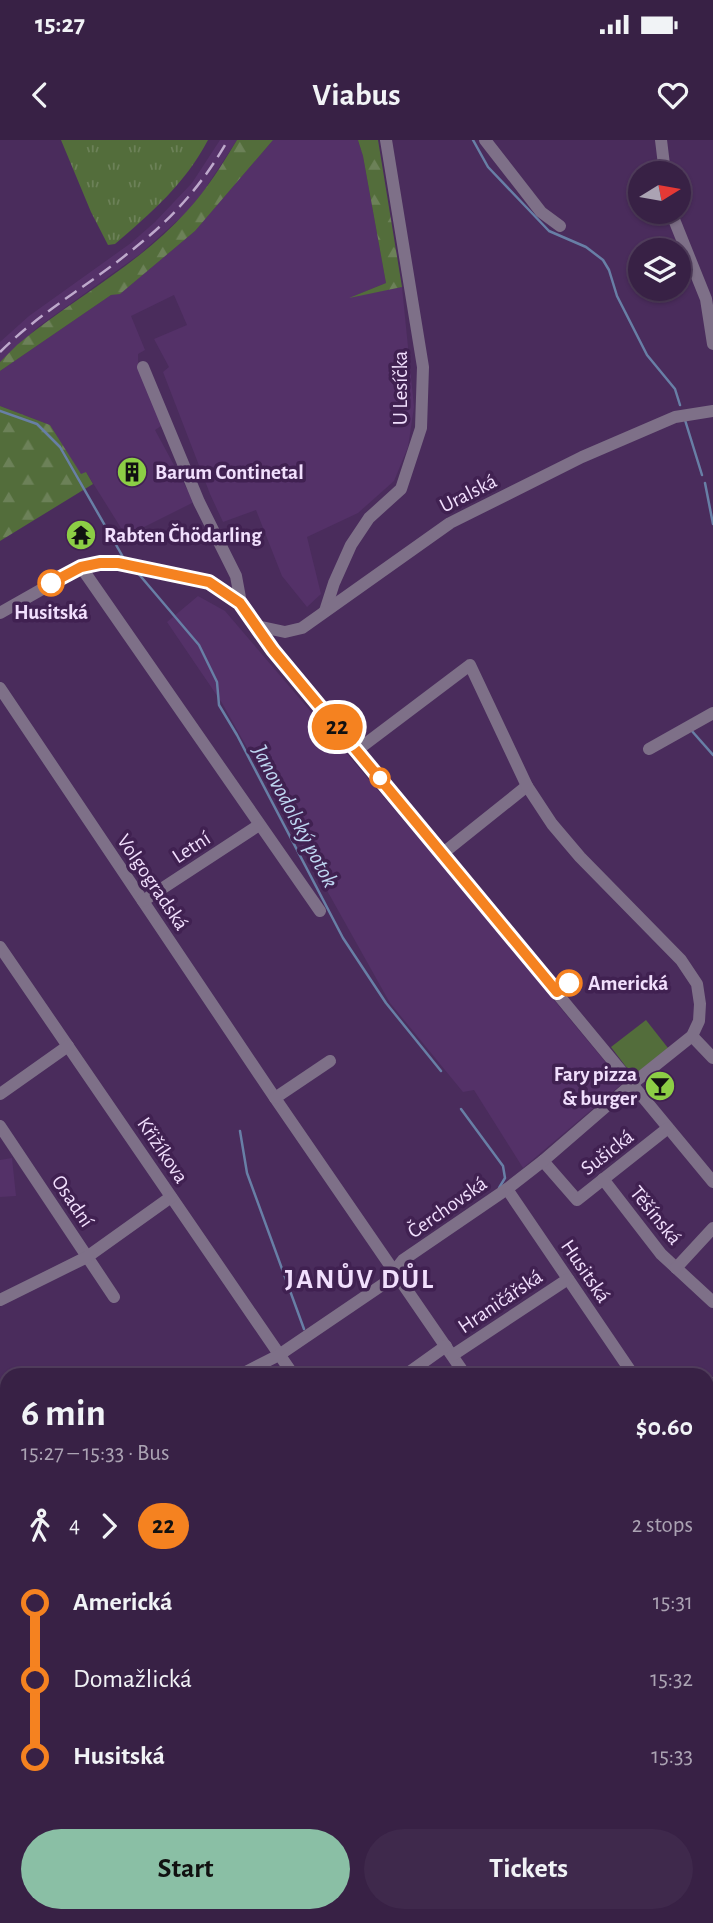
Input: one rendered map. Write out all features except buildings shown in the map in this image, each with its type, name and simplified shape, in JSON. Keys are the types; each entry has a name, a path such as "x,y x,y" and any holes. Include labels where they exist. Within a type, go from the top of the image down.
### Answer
{"street":[{"name":"U Lesíčka","path":"324,611 334,583 357,536 369,517 401,489 421,429 422,367 386,140"},
{"path":"485,140 541,212 560,226"},
{"path":"662,140 663,161"},
{"path":"676,224 706,299 713,344"},
{"path":"144,368 199,502 236,576 240,603"},
{"name":"Uralská","path":"257,626 285,632 302,628 450,523 582,457 676,417 713,411"},
{"path":"0,614 81,567 100,563 118,563 209,582 240,603 273,650 713,1182"},
{"path":"81,567 320,911"},
{"path":"356,751 470,666 527,786 552,824 580,857 681,960 697,984 700,1013 692,1036 713,1058"},
{"name":"Volgogradská","path":"0,688 275,1098 461,1368"},
{"path":"649,749 713,713"},
{"path":"442,854 527,786"},
{"name":"Letní","path":"143,901 260,825"},
{"name":"Křižíkova","path":"0,947 288,1368"},
{"name":"Čerchovská","path":"254,1368 279,1355 385,1283 403,1260 507,1189 692,1036"},
{"path":"0,1094 68,1046"},
{"path":"275,1098 330,1061"},
{"name":"Osadní","path":"0,1126 114,1297"},
{"name":"Sušická","path":"543,1161 577,1200 668,1128"},
{"name":"Těšínská","path":"603,1179 661,1254 713,1302"},
{"name":"Husitská","path":"507,1189 629,1368"},
{"path":"0,1300 87,1257 171,1197"},
{"path":"676,1268 713,1228"},
{"name":"Hraničářská","path":"419,1368 568,1279"}],"shaded area":[{"path":"220,140 237,140 186,213 140,254 38,327 0,362 0,342 29,316 131,243 155,222 192,183"},
{"path":"273,140 358,140 386,283 354,296 402,287 414,407 408,447 394,481 358,513 307,537 321,594 307,607 282,576 256,510 223,522 210,494 163,372 169,367 154,339 187,325 174,295 131,316 145,350 138,354 138,366 164,424 155,430 194,502 126,536 86,472 81,475 50,425 0,406 0,371 111,295 121,293 195,231"},
{"path":"198,596 225,611 623,1083 523,1168 474,1090 463,1092 390,1003 222,703 167,622"},
{"path":"12,1158 16,1196 0,1197 0,1160"}],"green space":[{"path":"61,140 208,140 189,170 166,197 115,244 108,245"},
{"path":"237,140 273,140 195,231 120,294 111,295 0,371 0,362 17,345 127,265 168,230 201,194"},
{"path":"358,140 378,140 402,287 349,298 386,283"},
{"path":"0,406 50,425 81,474 86,472 93,484 0,541"},
{"path":"646,1020 668,1048 633,1076 611,1047"}],"waterway":[{"path":"473,140 488,167 549,231 586,247 603,260 617,296 647,355 675,389 680,405"},
{"name":"Janovodolský potok","path":"0,411 37,424 60,447 123,557"},
{"path":"685,420 702,475"},
{"path":"705,483 713,524"},
{"name":"Janovodolský potok","path":"137,572 199,645 217,682 219,705 343,938 386,1003 441,1071"},
{"path":"691,730 713,755"},
{"name":"Janovodolský potok","path":"461,1109 503,1166 505,1178 499,1188"},
{"path":"240,1131 247,1173 304,1329"}],"railway":[{"path":"0,352 33,323 164,223 199,184 228,140"}],"bus line":[{"name":"22","path":"51,583 81,567 118,563 209,582 240,603 273,650 557,992 569,983"}],"place":[{"name":"Barum Continetal","path":"132,472"},
{"name":"Rabten Čhödarling","path":"81,535"},
{"name":"Husitská","path":"51,583"},
{"name":"Americká","path":"569,983"},
{"name":"Fary pizza & burger","path":"660,1086"}],"district":[{"name":"JANŮV DŮL","path":"360,1278"}]}
